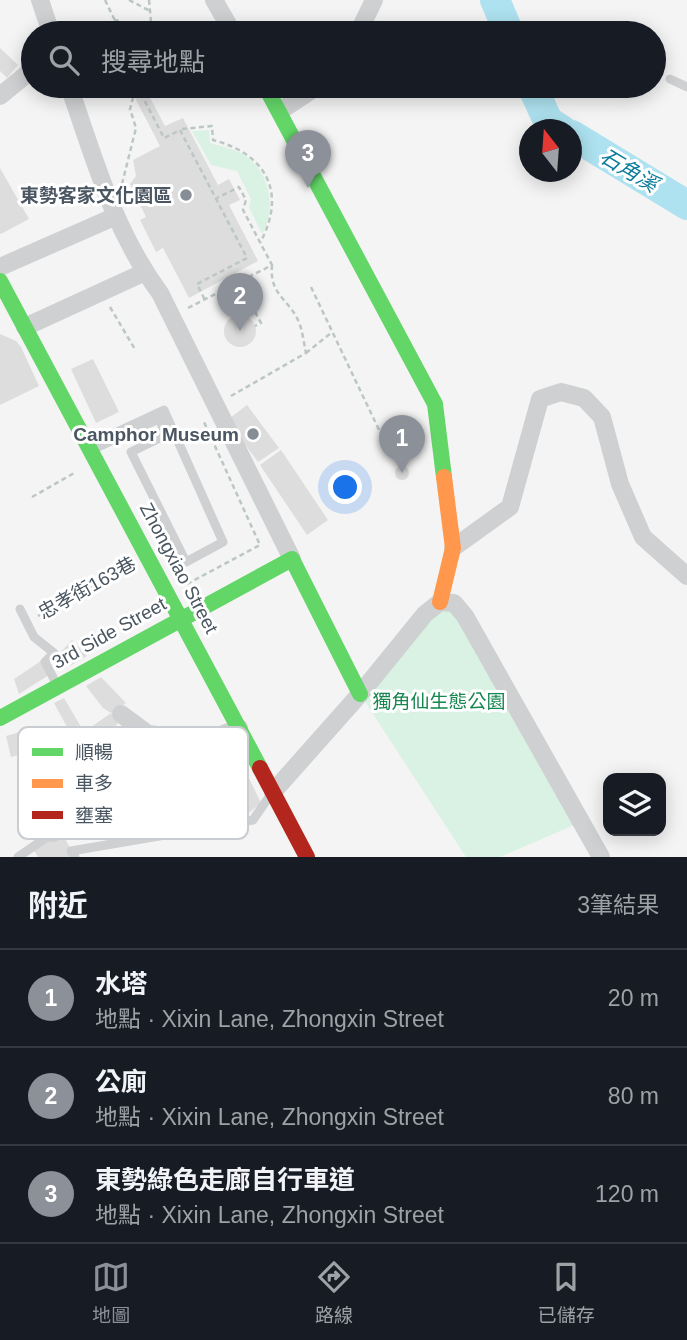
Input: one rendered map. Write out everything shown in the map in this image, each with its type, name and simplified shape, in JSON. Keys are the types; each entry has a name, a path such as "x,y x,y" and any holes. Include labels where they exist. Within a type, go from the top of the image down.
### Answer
{"street":[{"path":"40,0 47,21"},
{"path":"215,0 226,21"},
{"path":"364,21 374,0"},
{"path":"0,96 21,79"},
{"path":"73,98 114,217 160,293 360,694"},
{"path":"272,98 435,404 453,548 440,602 425,614 360,694 273,792"},
{"path":"280,110 299,98"},
{"path":"0,267 114,217"},
{"path":"25,327 145,272"},
{"name":"Zhongxiao Street","path":"0,281 5,303 25,327 238,727"},
{"path":"453,548 510,508 540,399 561,392 584,398 602,417 620,484 643,537 687,576"},
{"name":"3rd Side Street","path":"0,718 292,559"},
{"path":"440,602 454,603 465,616 601,857"},
{"path":"121,714 139,727"},
{"name":"Zhongxiao Street","path":"248,745 307,857"}],"lane":[{"path":"670,79 687,87"},
{"path":"164,410 223,542 186,562 131,452 166,435 159,419 93,452 164,410"},
{"name":"忠孝街163巷","path":"20,609 33,636 54,653 46,662 57,686"},
{"path":"248,821 253,820 273,792"},
{"path":"18,857 44,839"},
{"path":"75,857 72,851 142,839"}],"path":[{"path":"105,0 114,19 118,21"},
{"path":"129,0 150,11"},
{"path":"149,0 151,21"},
{"path":"114,217 136,128 130,109 133,98"},
{"path":"143,98 164,138 180,130 212,126 213,140 235,146 250,155 260,166 271,192 273,209 271,224 260,243"},
{"path":"180,130 247,258 197,284 205,300"},
{"path":"217,198 239,187 246,200 243,210 272,265 271,279 275,292 300,325 306,353"},
{"path":"183,298 188,309 272,265"},
{"path":"239,282 261,323 255,326"},
{"path":"311,287 380,432"},
{"path":"110,307 136,351"},
{"path":"216,405 306,353 332,332"},
{"path":"184,585 260,545 204,422"},
{"path":"32,497 93,452"},
{"name":"忠孝街163巷","path":"27,623 148,554"}],"green space":[{"path":"209,130 210,143 243,154 261,173 270,203 262,234 249,207 251,199 237,171 211,165 192,131"},
{"name":"獨角仙生態公園","path":"454,603 581,822 500,857 466,857 360,694 425,614"}],"building":[{"path":"0,48 18,65 7,78 0,71"},
{"name":"東勢客家文化園區","path":"135,98 150,98 165,126 183,118 218,185 229,179 240,200 229,205 258,261 189,298 163,248 156,252 140,220 146,217 130,184 136,176 133,160 160,146"},
{"path":"0,168 29,219 1,234 0,233"},
{"path":"240,315 251,320 256,331 251,342 240,347 229,342 224,331 229,320"},
{"path":"0,334 16,341 21,347 39,386 0,405"},
{"path":"93,359 119,412 96,423 71,369"},
{"name":"Camphor Museum","path":"247,405 279,448 258,462 227,420"},
{"path":"281,450 328,520 307,535 260,465"},
{"path":"399,466 405,466 409,473 405,480 399,480 395,476 395,470"},
{"path":"72,640 87,656 70,666 60,653"},
{"path":"41,661 49,675 19,694 14,679"},
{"path":"101,677 126,703 111,713 103,708 86,686"},
{"path":"64,698 81,727 67,727 54,703"},
{"path":"111,713 118,724 113,727 91,727"},
{"path":"18,732 18,755 11,757 6,736"},
{"path":"248,776 261,803 248,814"},
{"path":"43,839 65,839 75,857 38,857 31,846"}],"waterway":[{"name":"石角溪","path":"495,0 504,21"},
{"name":"石角溪","path":"537,98 547,119"},
{"name":"石角溪","path":"582,141 687,205"}],"traffic: fast":[{"path":"271,98 435,404 444,477"},
{"path":"0,281 238,727"},
{"path":"0,718 292,559 360,694"},
{"path":"248,746 260,768"}],"traffic: slow":[{"path":"440,602 453,548 444,477"}],"traffic: jam":[{"path":"260,768 307,857"}],"place":[{"name":"東勢綠色走廊自行車道","path":"308,188"},
{"name":"東勢客家文化園區","path":"186,195"},
{"name":"公廁","path":"240,331"},
{"name":"Camphor Museum","path":"253,434"},
{"name":"水塔","path":"402,473"}]}
